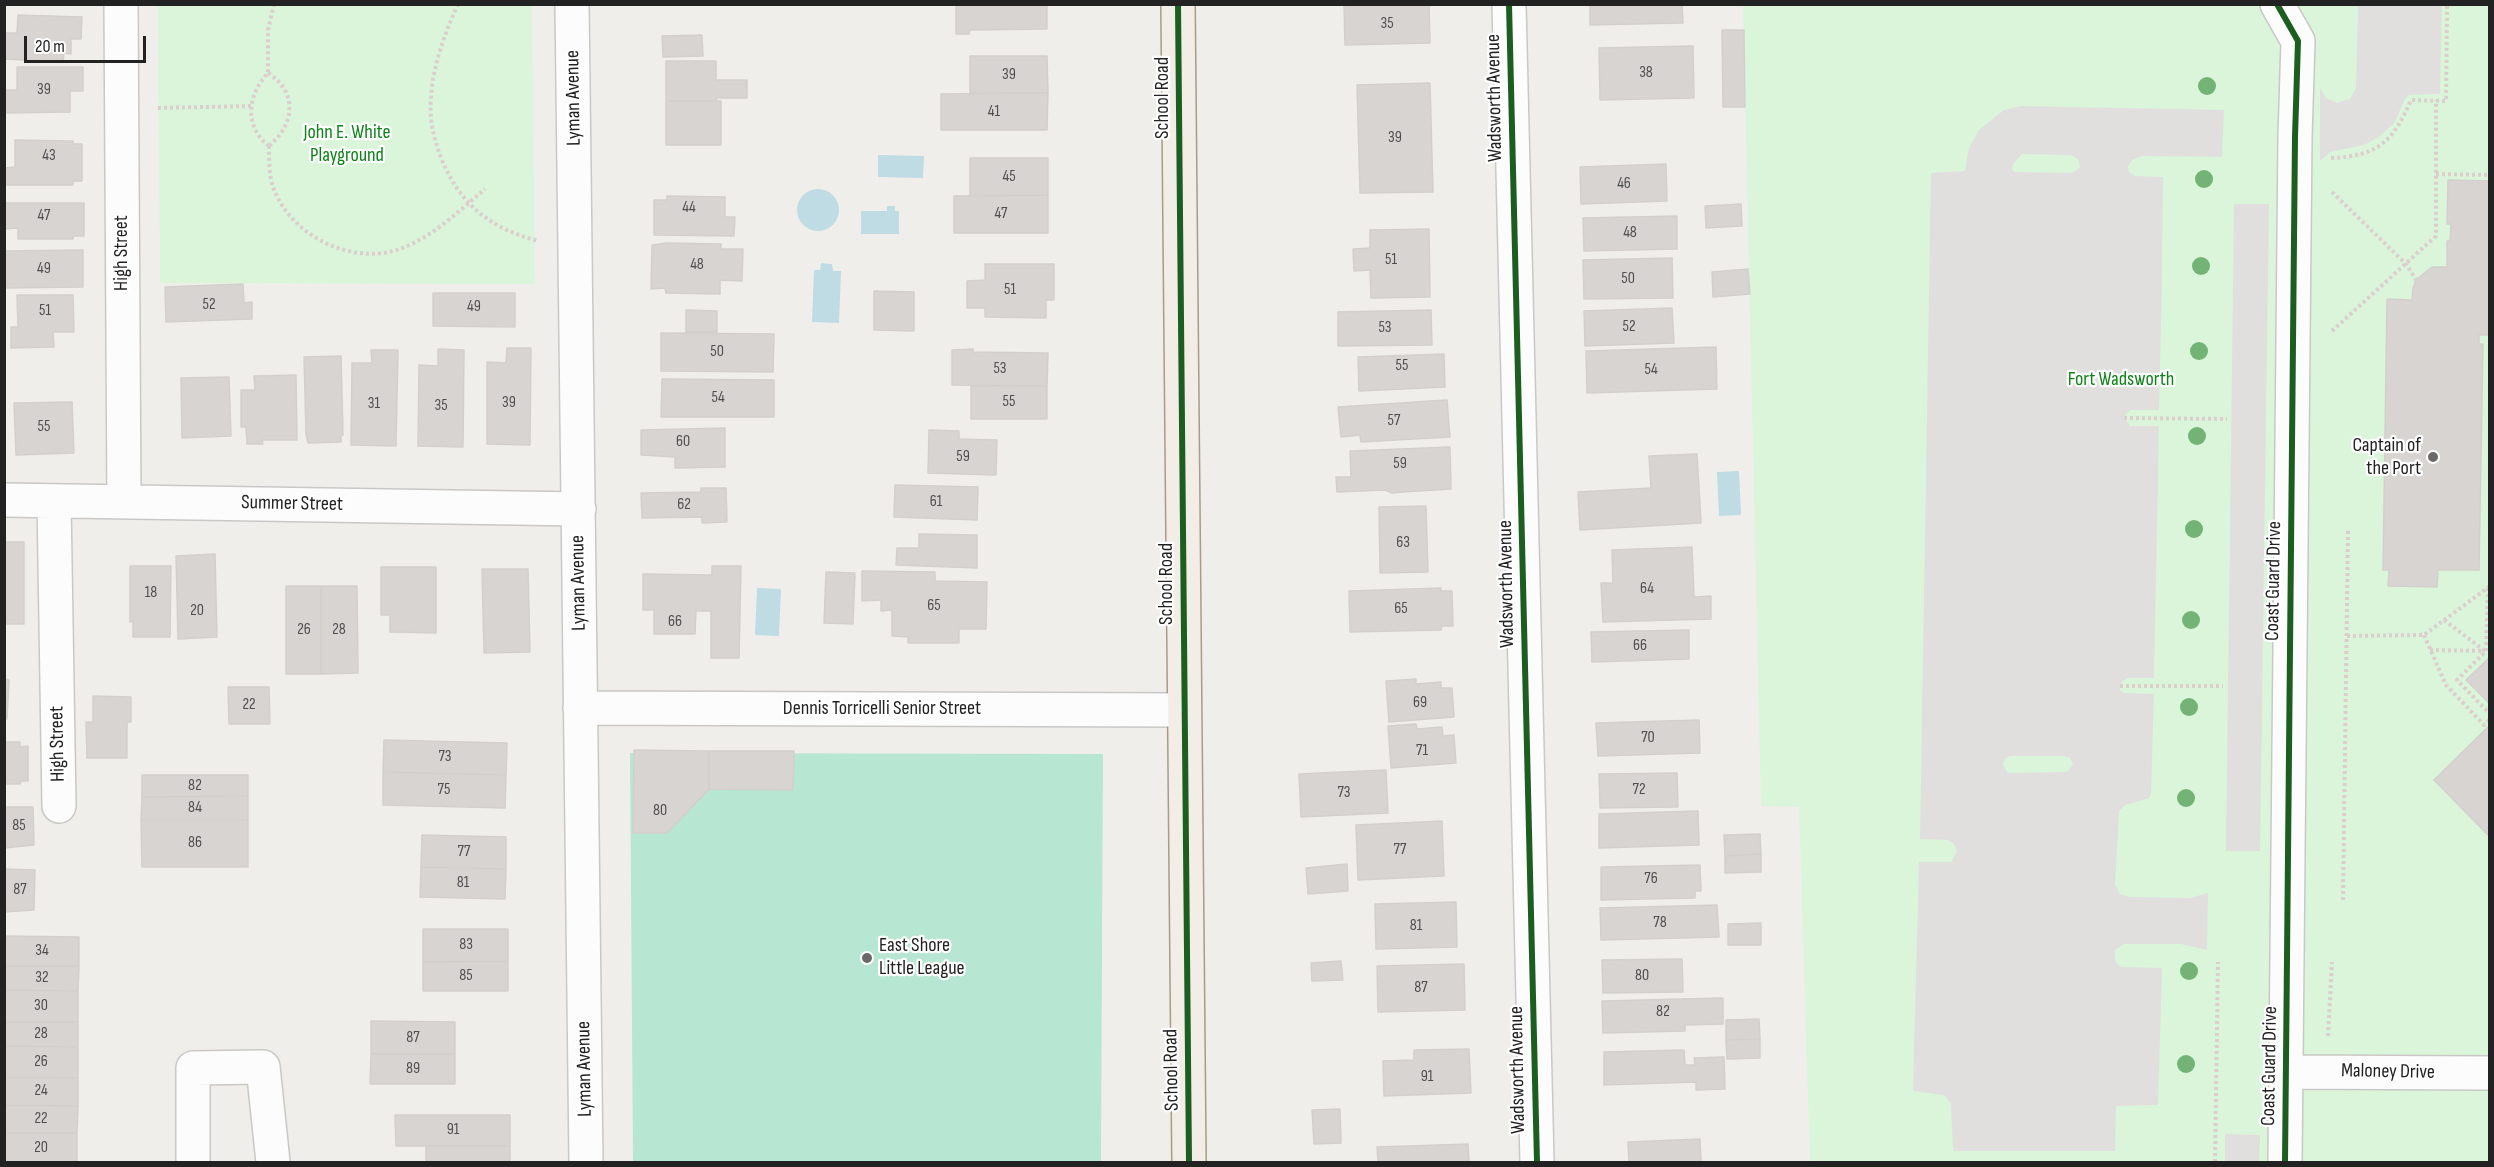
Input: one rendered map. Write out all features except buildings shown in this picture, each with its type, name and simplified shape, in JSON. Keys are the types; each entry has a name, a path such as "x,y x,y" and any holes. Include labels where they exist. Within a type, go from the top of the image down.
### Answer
{"main road":[{"name":"School Road","path":"1178,4 1190,1162"}],"street":[{"name":"High Street","path":"121,4 124,502"},
{"name":"Lyman Avenue","path":"572,4 586,1162"},
{"name":"Wadsworth Avenue","path":"1509,4 1537,1162"},
{"name":"Coast Guard Drive","path":"2277,4 2298,41 2294,185 2285,1162"},
{"name":"Summer Street","path":"4,500 579,509"},
{"name":"High Street","path":"54,501 59,806"},
{"name":"Dennis Torricelli Senior Street","path":"580,708 1184,710"},
{"path":"193,1162 193,1068 263,1067 273,1162"},
{"name":"Maloney Drive","path":"2286,1072 2490,1073"}],"path":[{"path":"269,146 262,141 252,123 251,106 258,84 268,73 268,30 274,4"},
{"path":"458,4 438,61 430,96 430,120 446,172 467,204 502,228 543,242"},
{"path":"2326,158 2355,157 2375,150 2399,125 2411,100 2446,101 2447,4"},
{"path":"268,73 283,84 288,92 289,102 288,115 283,129 269,146 273,187 296,222 315,238 332,247 361,254 381,253 406,247 429,233 485,189"},
{"path":"2331,332 2436,236 2436,100"},
{"path":"159,108 251,106"},
{"path":"2436,174 2490,175"},
{"path":"2326,199 2326,187 2406,264 2416,280"},
{"path":"2124,418 2227,419"},
{"path":"2343,900 2348,531"},
{"path":"2347,636 2424,635 2489,586"},
{"path":"2489,586 2486,651 2457,680 2490,714"},
{"path":"2444,620 2486,651"},
{"path":"2424,635 2446,685 2484,725 2490,719"},
{"path":"2430,650 2486,651"},
{"path":"2120,686 2223,686"},
{"path":"2216,1162 2218,962"},
{"path":"2328,1037 2332,962"}],"green space":[{"name":"John E. White Playground","path":"158,5 532,5 535,284 160,283"},
{"name":"Fort Wadsworth","path":"1743,5 2489,5 2489,1162 1810,1162 1799,807 1761,806"},
{"name":"East Shore Little League","path":"630,753 1103,754 1101,1162 633,1162"}],"shaded area":[{"path":"2358,5 2442,5 2440,94 2409,95 2394,123 2379,137 2364,145 2330,152 2320,161 2320,88 2326,98 2337,103 2350,99 2356,88"},
{"path":"2022,106 2224,110 2222,157 2142,156 2132,160 2128,166 2129,172 2135,176 2163,177 2162,277 2159,410 2130,410 2124,417 2130,426 2159,426 2154,678 2127,678 2120,684 2120,690 2124,693 2154,694 2151,793 2149,798 2125,805 2119,811 2115,884 2120,894 2130,897 2190,898 2208,893 2207,950 2181,944 2124,944 2115,950 2115,961 2121,967 2162,968 2158,1105 2116,1106 2115,1151 1953,1151 1951,1103 1944,1095 1913,1091 1919,862 1951,862 1957,851 1954,844 1948,840 1920,839 1931,173 1965,171 1969,148 1979,130 2004,110","holes":["2022,154 2072,155 2079,160 2080,168 2071,173 2015,172 2012,170 2013,164","2010,756 2063,756 2070,758 2073,764 2068,771 2064,772 2011,773 2007,772 2003,765 2005,759"]},
{"path":"2234,204 2269,204 2260,851 2226,851"},
{"path":"2225,1134 2260,1135 2259,1162 2225,1162"}],"water":[{"path":"878,155 924,156 923,178 878,177"},
{"path":"818,189 826,190 833,195 838,202 838,218 833,225 826,230 818,231 810,230 803,225 798,218 797,210 798,202 803,195 810,190"},
{"path":"887,206 895,206 895,211 899,211 899,234 861,234 861,211 887,211"},
{"path":"821,263 832,264 833,271 841,271 839,323 812,322 814,270 820,270"},
{"path":"1739,471 1741,515 1719,516 1717,472"},
{"path":"757,588 781,589 779,636 755,635"}],"cycle path":[{"path":"1178,4 1189,1162"},
{"path":"1509,4 1537,1162"},
{"path":"2277,4 2298,41 2295,137 2285,1162"}],"place":[{"name":"Captain of the Port","path":"2433,457"},
{"name":"East Shore Little League","path":"867,958"}]}
